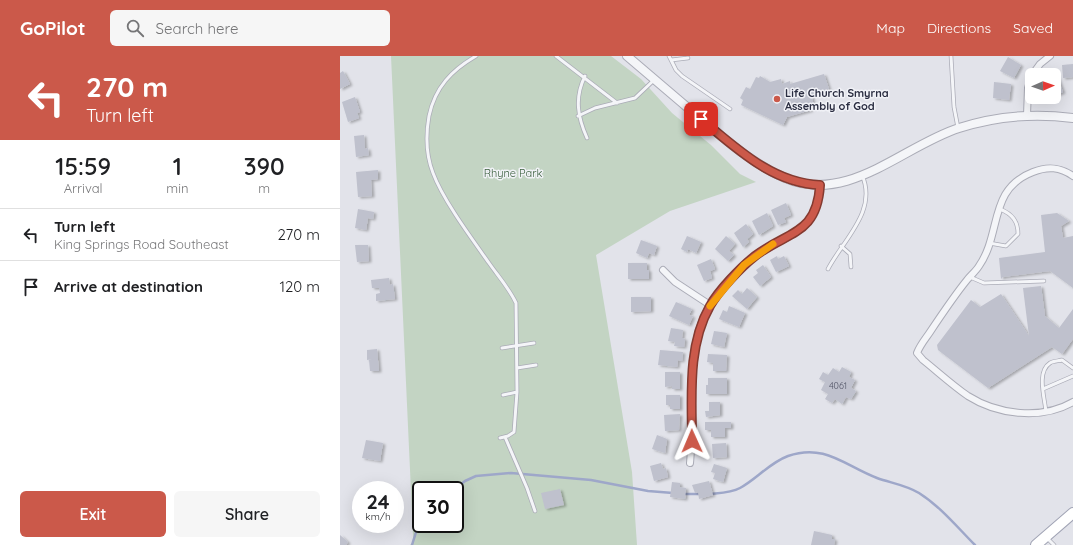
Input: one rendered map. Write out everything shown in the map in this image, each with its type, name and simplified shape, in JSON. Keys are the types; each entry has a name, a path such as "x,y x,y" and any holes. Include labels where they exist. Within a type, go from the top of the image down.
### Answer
{"main road":[{"path":"1036,545 1073,513"}],"street":[{"path":"628,56 724,139 763,167 793,181 820,185 838,184 862,175 958,128 996,118 1027,115 1073,118"},
{"path":"1037,68 1050,56"},
{"path":"1027,104 1027,115"},
{"path":"1073,176 1062,169 1051,167 1026,174 1019,178 1004,195 998,208 989,243 980,265 918,350 918,355 953,385 969,396 992,407 1023,413 1046,412 1065,407 1073,402"},
{"path":"690,463 694,358 697,336 710,305 744,265 776,242 798,231 807,223 816,208 820,185"},
{"path":"663,270 675,282 710,305"}],"lane":[{"path":"476,56 460,66 444,81 432,102 427,128 428,151 433,173 450,205 511,293 516,303 517,392 514,432 500,438"},
{"path":"556,56 585,76 617,103"},
{"path":"669,56 676,70 682,76 730,108"},
{"path":"951,56 954,107 958,128"},
{"path":"671,60 688,58"},
{"path":"585,76 581,83 578,116 587,138"},
{"path":"578,116 595,108 635,98 655,79"},
{"path":"828,269 861,217 866,202 866,191 862,175"},
{"path":"989,243 1006,246 1018,234 1018,226 1014,218 1007,212 998,208"},
{"path":"842,246 850,254 851,267"},
{"path":"970,277 984,283 1044,281"},
{"path":"502,348 534,343"},
{"path":"1046,412 1042,377 1045,368 1051,362 1062,360 1073,368"},
{"path":"517,368 536,365"},
{"path":"1044,389 1073,376"},
{"path":"503,395 517,392"},
{"path":"505,437 535,511"},
{"path":"1046,536 1054,545"}],"green space":[{"name":"Rhyne Park","path":"391,56 611,56 641,79 672,113 711,145 740,174 756,182 670,211 596,255 632,472 637,545 410,545 414,541 413,533 464,533 464,481 412,481 412,513"}],"building":[{"path":"1008,57 1021,65 1014,78 1000,71"},
{"path":"1073,64 1073,77 1063,78 1062,65"},
{"path":"343,71 350,84 340,89 340,73"},
{"name":"Life Church Smyrna Assembly of God","path":"824,74 829,89 811,94 814,106 810,107 811,110 787,117 783,125 741,105 743,100 740,98 746,87 750,89 756,77 759,78 760,76 770,82 781,79 782,84 790,81 790,84"},
{"path":"994,82 1011,84 1009,100 993,98"},
{"path":"355,97 360,112 357,113 359,118 348,122 342,102"},
{"path":"364,135 365,149 368,148 369,155 356,157 354,136"},
{"path":"378,170 378,179 371,180 372,196 358,197 356,172"},
{"path":"786,203 791,215 784,218 786,222 778,225 771,210"},
{"path":"358,209 374,212 373,219 368,218 366,230 355,228"},
{"path":"767,213 773,226 759,235 752,221"},
{"path":"1057,213 1069,221 1061,226 1063,238 1073,236 1073,288 1050,271 1003,277 1001,279 999,258 1045,252 1041,215"},
{"path":"746,224 753,234 747,239 749,242 743,247 734,233"},
{"path":"687,236 701,242 696,253 688,249 687,252 681,249"},
{"path":"726,236 735,244 729,251 734,255 728,261 715,249"},
{"path":"641,240 657,246 654,255 649,253 647,258 636,253"},
{"path":"355,245 368,245 369,261 357,262"},
{"path":"777,256 778,259 784,256 789,266 776,272 770,260"},
{"path":"711,259 715,269 710,271 712,278 704,281 697,265"},
{"path":"628,263 647,263 649,279 628,279"},
{"path":"763,265 771,277 760,286 753,277 758,273 756,270"},
{"path":"389,278 390,285 393,284 395,299 376,301 376,294 380,293 379,288 372,288 371,280"},
{"path":"1041,286 1045,316 1059,328 1073,309 1073,339 1062,354 1052,347 988,388 938,350 937,345 971,300 980,307 1001,294 1029,336 1023,288"},
{"path":"747,288 757,297 747,309 732,296 738,290 742,294"},
{"path":"631,297 651,297 651,311 631,312"},
{"path":"676,302 692,309 689,315 693,316 689,325 669,316"},
{"path":"729,306 745,313 739,327 719,319 723,310 727,312"},
{"path":"671,328 683,330 682,338 685,339 684,347 674,346 675,342 668,341"},
{"path":"714,331 727,333 724,347 711,344"},
{"path":"377,349 379,371 370,371 369,360 373,359 367,360 367,350"},
{"path":"660,350 683,352 682,361 678,360 677,367 658,365"},
{"path":"708,354 727,355 726,371 713,371 713,363 707,362"},
{"path":"842,367 851,372 849,377 855,380 851,388 856,391 851,399 846,397 842,404 835,399 832,403 825,399 828,394 821,390 825,382 819,379 823,372 828,375 833,368 839,372"},
{"path":"665,372 680,372 680,389 672,389 672,386 665,387"},
{"path":"708,378 727,378 727,394 706,394"},
{"path":"666,395 680,395 680,409 670,409 670,405 666,405"},
{"path":"709,402 720,402 720,415 706,417 705,411 709,411"},
{"path":"680,414 679,430 665,431 664,415"},
{"path":"705,422 731,422 731,428 725,428 725,437 711,437 711,430 705,430"},
{"path":"657,435 667,439 665,453 652,449"},
{"path":"366,440 383,443 380,461 362,458"},
{"path":"726,443 727,457 713,458 712,444"},
{"path":"661,463 663,469 666,468 668,477 654,481 650,466"},
{"path":"714,464 727,468 723,482 713,479 715,473 711,472"},
{"path":"709,481 713,495 699,499 698,492 695,493 692,485"},
{"path":"672,482 680,483 680,487 686,488 685,499 670,497"},
{"path":"560,489 564,505 545,509 541,493"},
{"path":"814,531 832,535 832,539 835,539 834,545 811,545"},
{"path":"340,535 348,542 346,545 340,545"}],"waterway":[{"path":"710,494 737,490 769,467 788,456 813,452 824,454 877,478 904,486 919,493 942,511 975,545"},
{"path":"464,482 476,476 511,473 591,480 648,491 673,493"},
{"path":"682,494 701,494"},
{"path":"412,545 416,533"}],"slow traffic":[{"path":"710,306 744,265 773,244"}],"place":[{"name":"Life Church Smyrna Assembly of God","path":"777,99"}],"route":[{"path":"692,441 694,358 697,336 710,305 744,265 776,242 804,227 815,213 820,195 820,185 793,181 772,172 744,154 701,119"}]}
